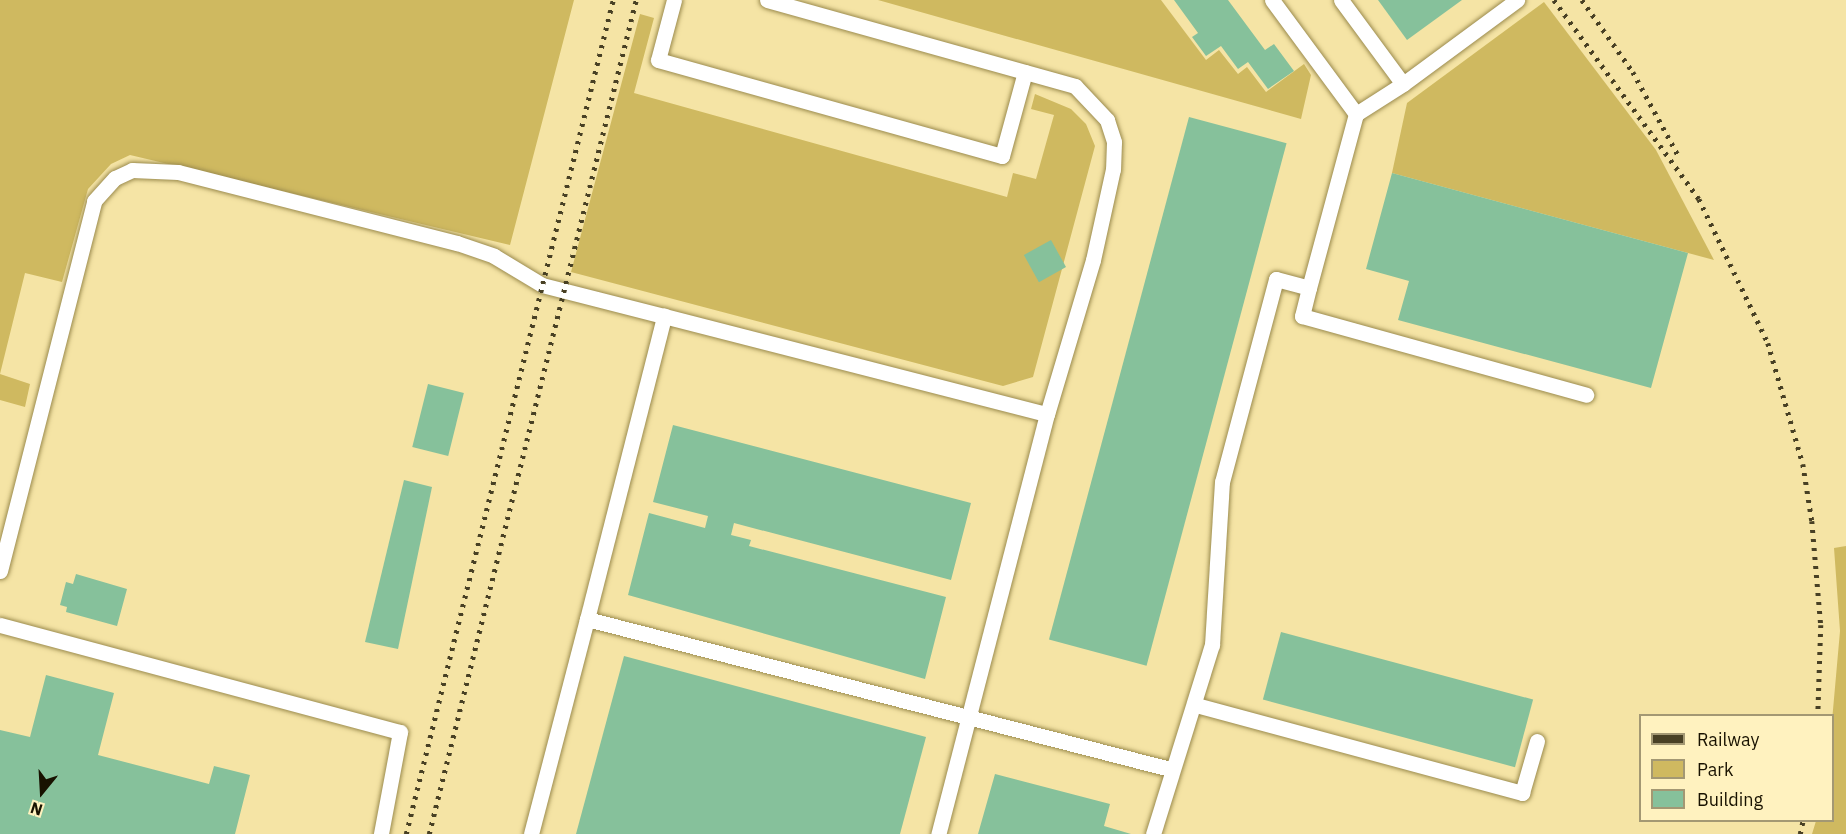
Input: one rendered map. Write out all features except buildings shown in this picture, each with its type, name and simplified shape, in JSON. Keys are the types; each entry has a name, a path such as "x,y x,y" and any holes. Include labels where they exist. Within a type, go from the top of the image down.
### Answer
{"lane":[{"path":"674,0 658,60 1002,156 1025,72"},
{"path":"767,0 1075,86 1107,120 1114,142 1113,169 1096,248 1047,414 938,834"},
{"path":"1272,0 1356,114"},
{"path":"1341,0 1403,84"},
{"path":"1517,0 1403,84 1356,114 1302,316 1586,395"},
{"path":"0,572 92,209 102,189 132,170 178,172 457,243 510,264 542,285 1047,414"},
{"path":"1153,834 1170,769 1196,705 1212,645 1222,482 1276,279 1310,288"},
{"path":"531,834 664,316"},
{"path":"587,619 1170,769"},
{"path":"0,625 400,732 381,834"},
{"path":"1196,705 1522,793 1537,741"}],"green space":[{"path":"0,0 574,0 510,245 130,155 111,164 88,189 62,282 25,273 0,374"},
{"path":"878,0 1161,0 1206,60 1219,50 1238,74 1247,67 1266,92 1304,64 1311,75 1301,119"},
{"path":"1544,2 1656,150 1714,260 1392,173 1407,103"},
{"path":"640,14 654,18 634,93 1007,197 1013,173 1036,179 1054,115 1031,109 1035,94 1071,109 1086,124 1095,146 1033,377 1003,386 571,272"},
{"path":"0,374 30,384 25,407 0,400"},
{"path":"1846,546 1846,834 1812,834 1816,822 1834,822 1833,714 1840,631 1834,548"}],"railway":[{"path":"406,834 613,0"},
{"path":"429,834 636,0"},
{"path":"1554,0 1699,199 1768,343 1803,464 1812,521 1821,625 1818,714"},
{"path":"1582,0 1633,72 1678,155"},
{"path":"1800,834 1803,822"}]}
